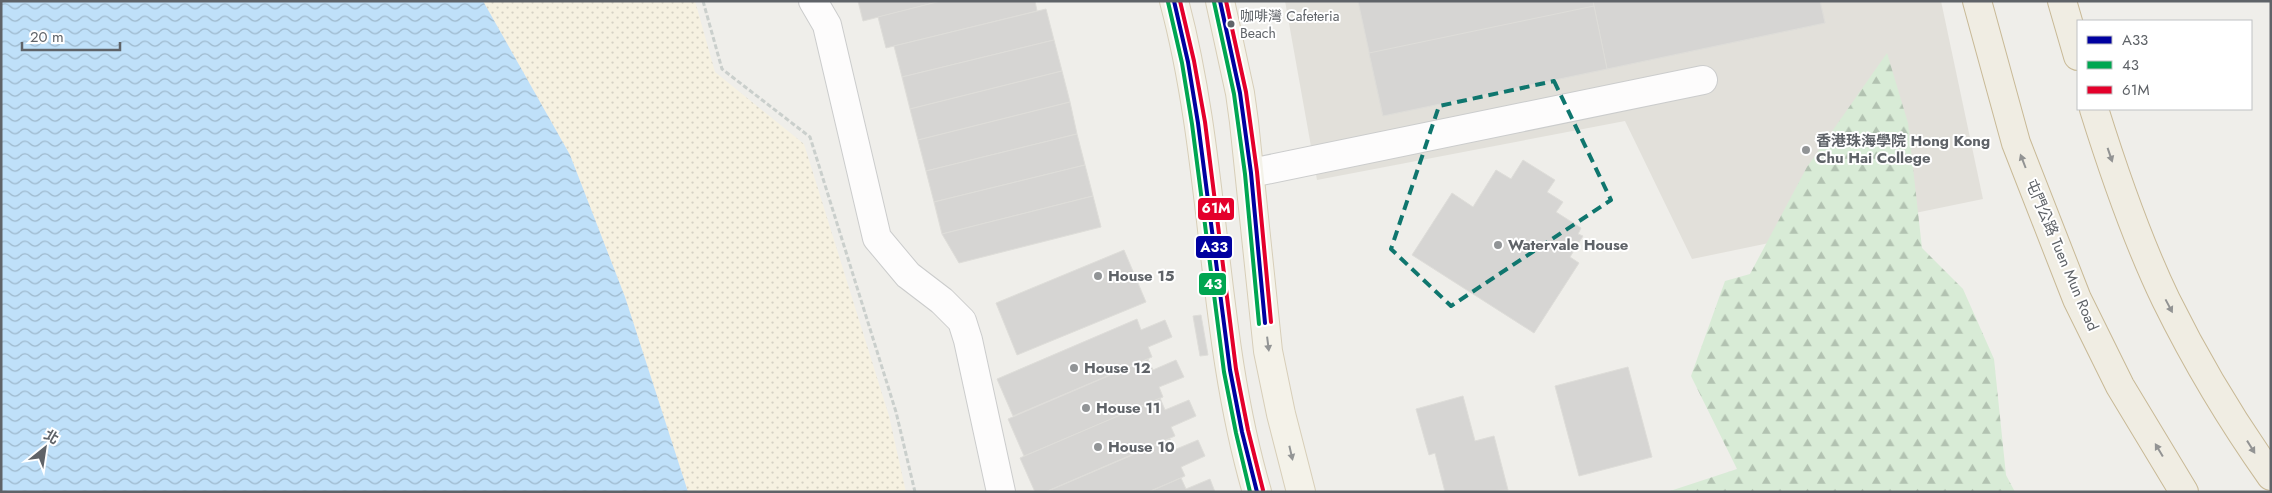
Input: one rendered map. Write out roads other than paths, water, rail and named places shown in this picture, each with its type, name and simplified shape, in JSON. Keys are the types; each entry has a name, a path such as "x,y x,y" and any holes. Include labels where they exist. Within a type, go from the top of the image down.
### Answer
{"highway":[{"name":"屯門公路 Tuen Mun Road","path":"1977,1 2016,143 2077,299 2120,386 2184,492"},
{"path":"2062,1 2077,53"},
{"path":"2094,110 2144,248 2166,301 2227,408 2271,476"}],"main road":[{"path":"1174,1 1181,28 1198,125 1225,346 1257,492"},
{"path":"1220,1 1240,93 1251,173 1268,351 1281,414 1301,492"}],"lane":[{"path":"813,1 827,25 877,238 908,275 942,301 962,321 968,340 1001,492"},
{"path":"1251,173 1704,80"}],"water":[{"path":"1,1 483,1 570,155 625,297 688,492 1,492"}],"place":[{"name":"咖啡灣 Cafeteria Beach","path":"1231,24"},
{"name":"香港珠海學院 Hong Kong Chu Hai College","path":"1806,150"},
{"name":"Watervale House","path":"1498,245"},
{"name":"House 15","path":"1098,276"},
{"name":"House 12","path":"1074,368"},
{"name":"House 11","path":"1086,408"},
{"name":"House 10","path":"1098,447"}]}
